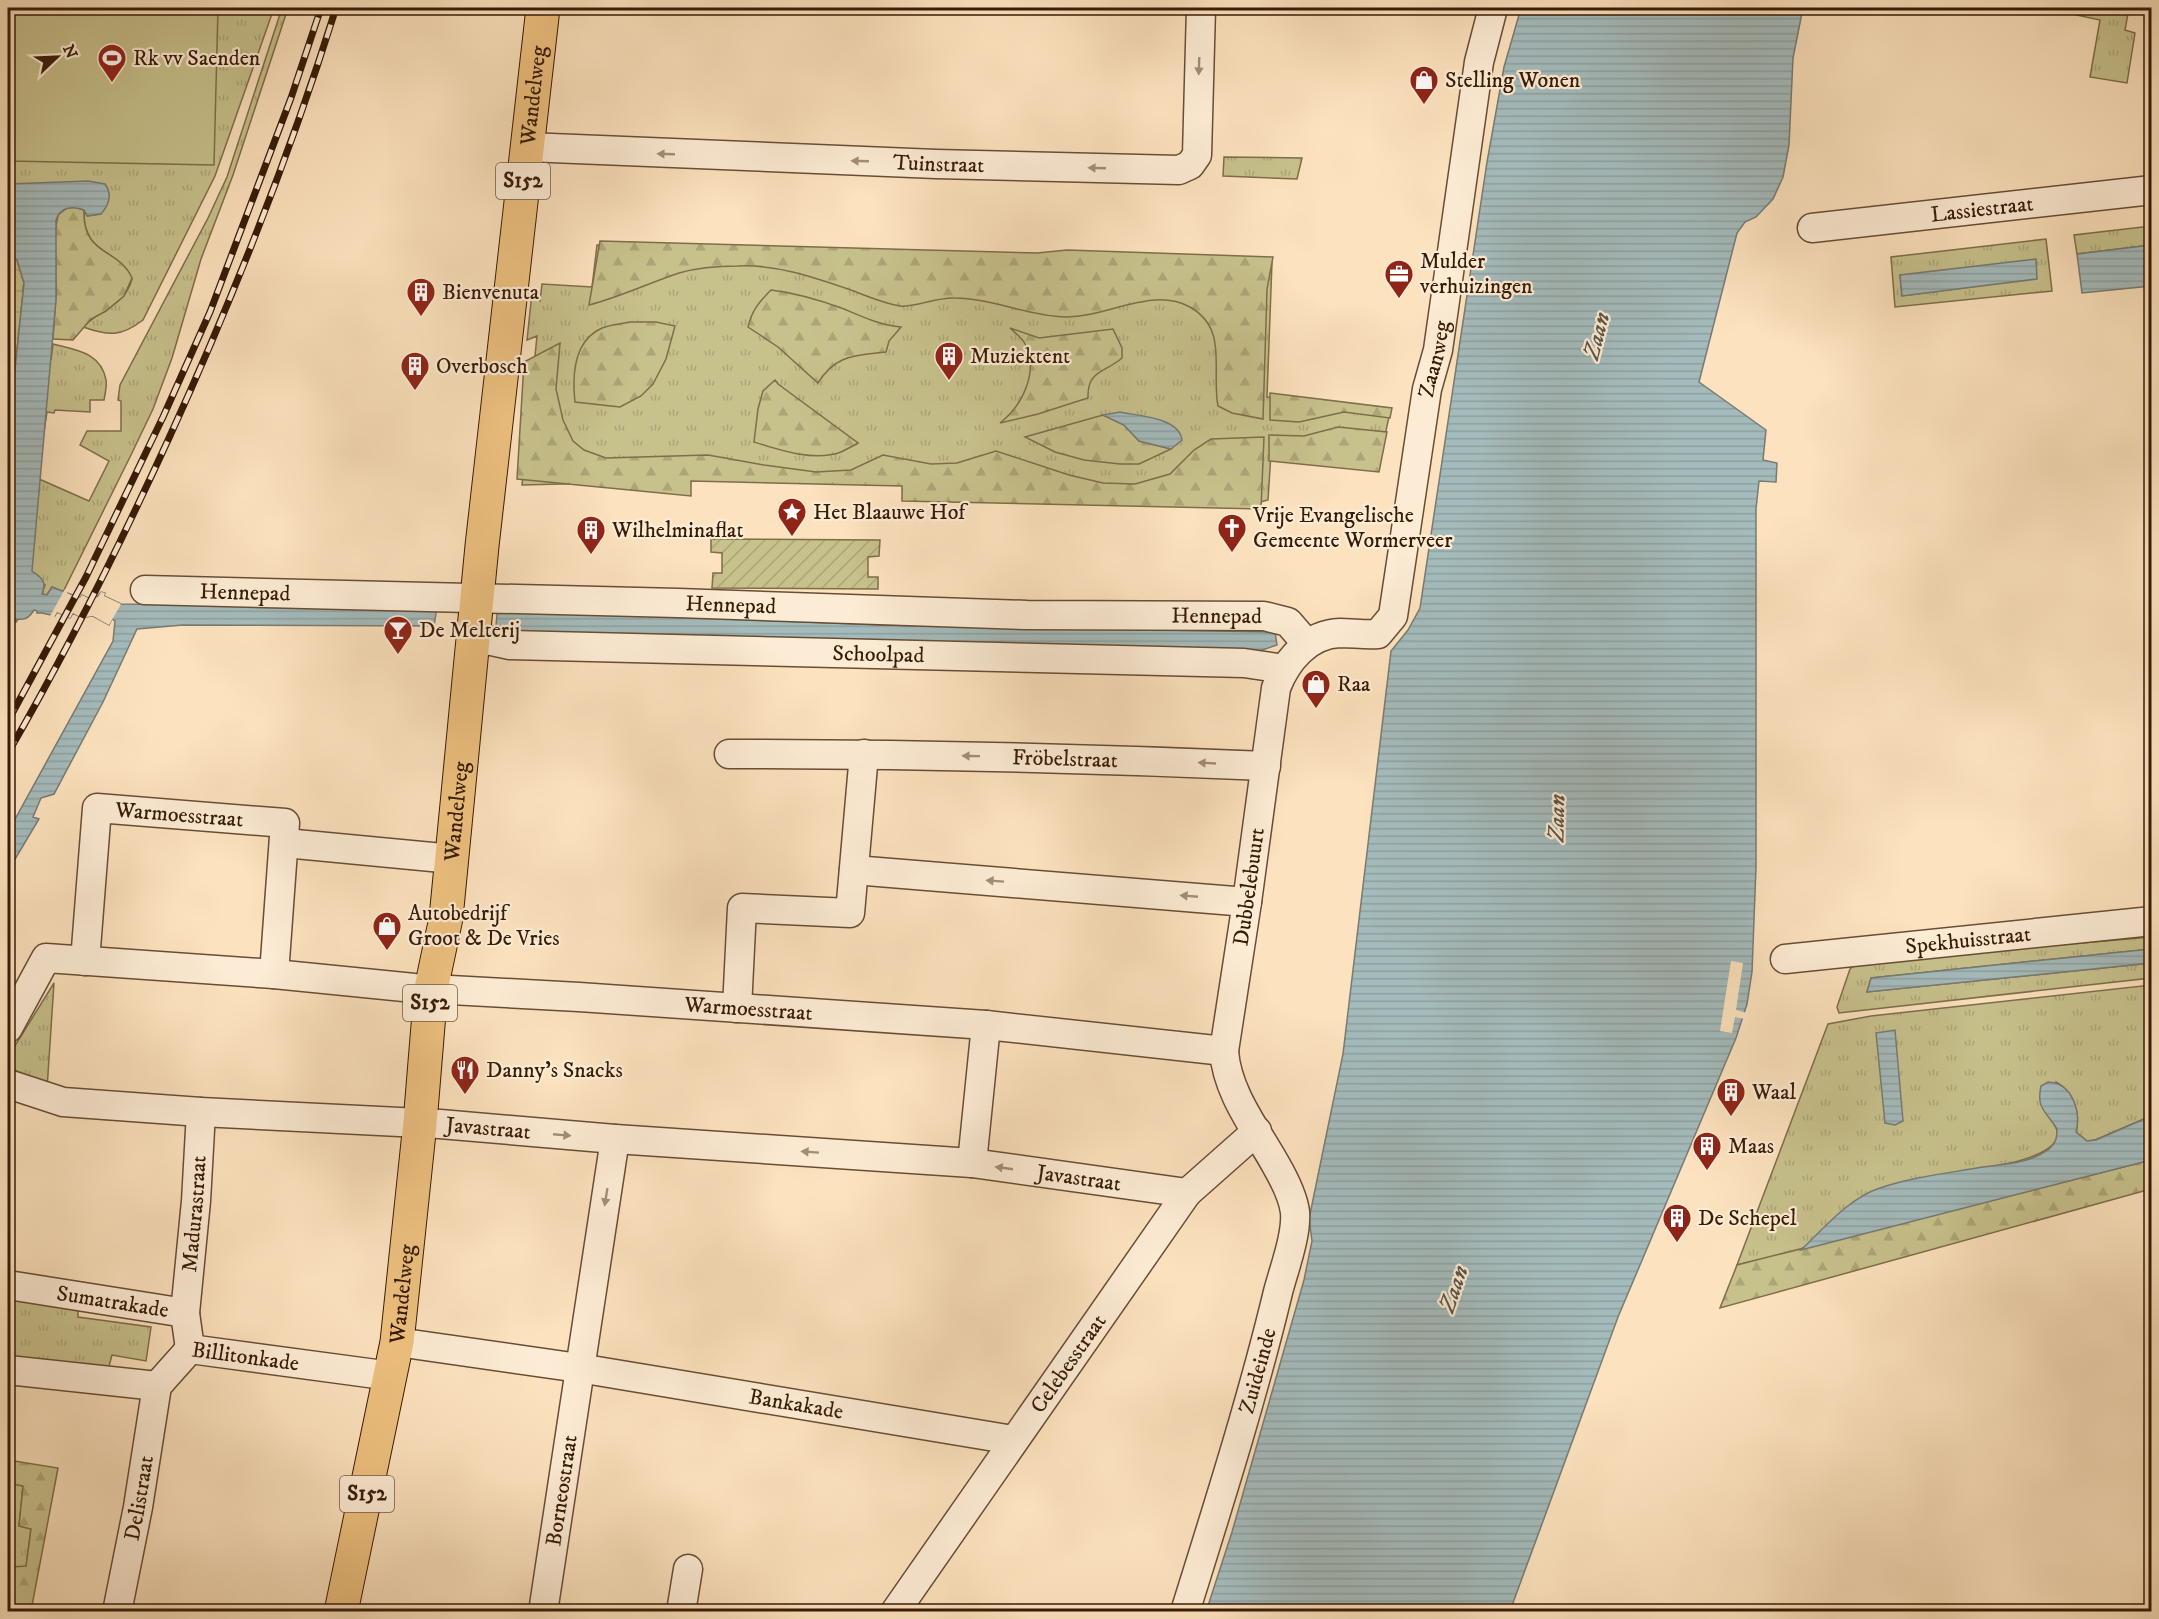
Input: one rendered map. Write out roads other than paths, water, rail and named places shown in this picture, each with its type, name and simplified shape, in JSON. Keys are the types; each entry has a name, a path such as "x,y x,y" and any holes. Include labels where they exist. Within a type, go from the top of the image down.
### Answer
{"main road":[{"name":"Wandelweg","path":"341,1611 397,1342 420,1124 431,989 446,918 453,860 475,618 543,8"}],"street":[{"name":"Tuinstraat","path":"527,147 936,164 1179,170 1190,165 1197,155 1201,8"},
{"name":"Zaanweg","path":"1307,644 1332,634 1378,634 1393,616 1396,607 1427,389 1440,339 1479,62 1493,8"},
{"name":"Lassiestraat","path":"1812,228 2151,190"},
{"name":"Hennepad","path":"145,590 475,618 1264,616 1288,622 1307,644"},
{"name":"Schoolpad","path":"475,618 492,640 510,645 1244,663 1285,669"},
{"name":"Dubbelebuurt","path":"1257,1131 1232,1088 1225,1068 1224,1051 1276,688 1285,669 1307,644"},
{"name":"Fröbelstraat","path":"729,754 864,754 1147,760 1266,766"},
{"path":"737,1008 742,908 850,913 864,754"},
{"name":"Warmoesstraat","path":"85,961 97,808 285,823 285,843"},
{"path":"274,974 285,843 453,860"},
{"path":"854,870 1247,902"},
{"name":"Spekhuisstraat","path":"1785,959 2151,921"},
{"name":"Warmoesstraat","path":"8,1028 32,980 46,958 274,974 431,989 986,1025 1224,1051"},
{"path":"972,1163 986,1025"},
{"name":"Javastraat","path":"8,1084 63,1102 420,1124 972,1163 1187,1193"},
{"name":"Madurastraat","path":"184,1313 196,1201 201,1112"},
{"name":"Celebesstraat","path":"895,1611 1187,1193 1257,1131"},
{"name":"Zuideinde","path":"1185,1611 1273,1315 1294,1227 1295,1211 1289,1192 1257,1131"},
{"path":"579,1368 615,1139"},
{"name":"Sumatrakade","path":"8,1285 184,1313 190,1348"},
{"name":"Bankakade","path":"397,1342 579,1368 1013,1440"},
{"name":"Billitonkade","path":"158,1386 190,1348 391,1376"},
{"name":"Borneostraat","path":"543,1611 579,1368"},
{"path":"8,1370 158,1386"},
{"name":"Delistraat","path":"117,1611 138,1507 158,1386"},
{"path":"681,1611 688,1569"}],"water":[{"name":"Zaan","path":"1521,8 1803,8 1793,58 1789,145 1783,177 1773,199 1756,217 1745,222 1737,233 1699,382 1766,430 1763,460 1777,463 1776,482 1759,481 1756,509 1756,867 1752,972 1747,1004 1736,1038 1618,1317 1510,1611 1206,1612 1232,1532 1304,1280 1312,1241 1309,1219 1343,1054 1391,651 1408,630 1420,608 1487,162 1504,67"},
{"path":"88,181 105,184 109,192 109,200 101,214 87,216 84,210 72,208 61,212 56,220 56,300 32,571 43,580 42,594 47,595 52,587 80,598 82,595 90,599 92,596 96,598 101,592 105,593 104,596 121,604 437,607 434,626 183,625 137,629 103,702 54,794 41,798 33,817 39,819 8,871 8,832 113,641 115,621 112,619 109,625 93,616 84,619 73,613 70,618 57,612 55,616 37,613 34,610 25,619 8,619 8,495 12,398 24,283 17,260 8,252 8,184"},
{"path":"2151,245 2151,286 2082,293 2077,254"},
{"path":"2036,259 2037,279 1902,296 1900,275"},
{"path":"1120,412 1166,422 1174,426 1182,440 1171,449 1139,441 1124,425 1103,415"},
{"path":"520,611 883,625 1275,632 1277,645 1253,653 517,634 504,627 496,627 497,614"},
{"path":"2151,949 2151,963 1867,992 1871,978"},
{"path":"1895,1030 1903,1121 1895,1125 1885,1123 1876,1033"},
{"path":"2048,1082 2064,1087 2069,1093 2076,1108 2076,1132 2087,1141 2096,1140 2151,1116 2151,1160 1801,1250 1847,1206 1880,1188 1931,1176 2018,1162 2042,1154 2053,1145 2057,1135 2057,1129 2043,1109 2040,1100 2041,1086"}],"railway":[{"path":"8,721 86,577 163,417 210,312 291,98 321,8"},
{"path":"8,753 112,558 193,385 280,172 336,8"}],"place":[{"name":"Rk vv Saenden","path":"112,84"},
{"name":"Stelling Wonen","path":"1424,106"},
{"name":"Mulder verhuizingen","path":"1399,300"},
{"name":"Bienvenuta","path":"421,318"},
{"name":"Muziektent","path":"949,382"},
{"name":"Overbosch","path":"415,392"},
{"name":"Het Blaauwe Hof","path":"792,538"},
{"name":"Vrije Evangelische Gemeente Wormerveer","path":"1232,554"},
{"name":"Wilhelminaflat","path":"591,556"},
{"name":"De Melterij","path":"398,656"},
{"name":"Raa","path":"1316,710"},
{"name":"Autobedrijf Groot & De Vries","path":"387,952"},
{"name":"Danny's Snacks","path":"465,1096"},
{"name":"Waal","path":"1731,1118"},
{"name":"Maas","path":"1707,1172"},
{"name":"De Schepel","path":"1677,1244"}]}
